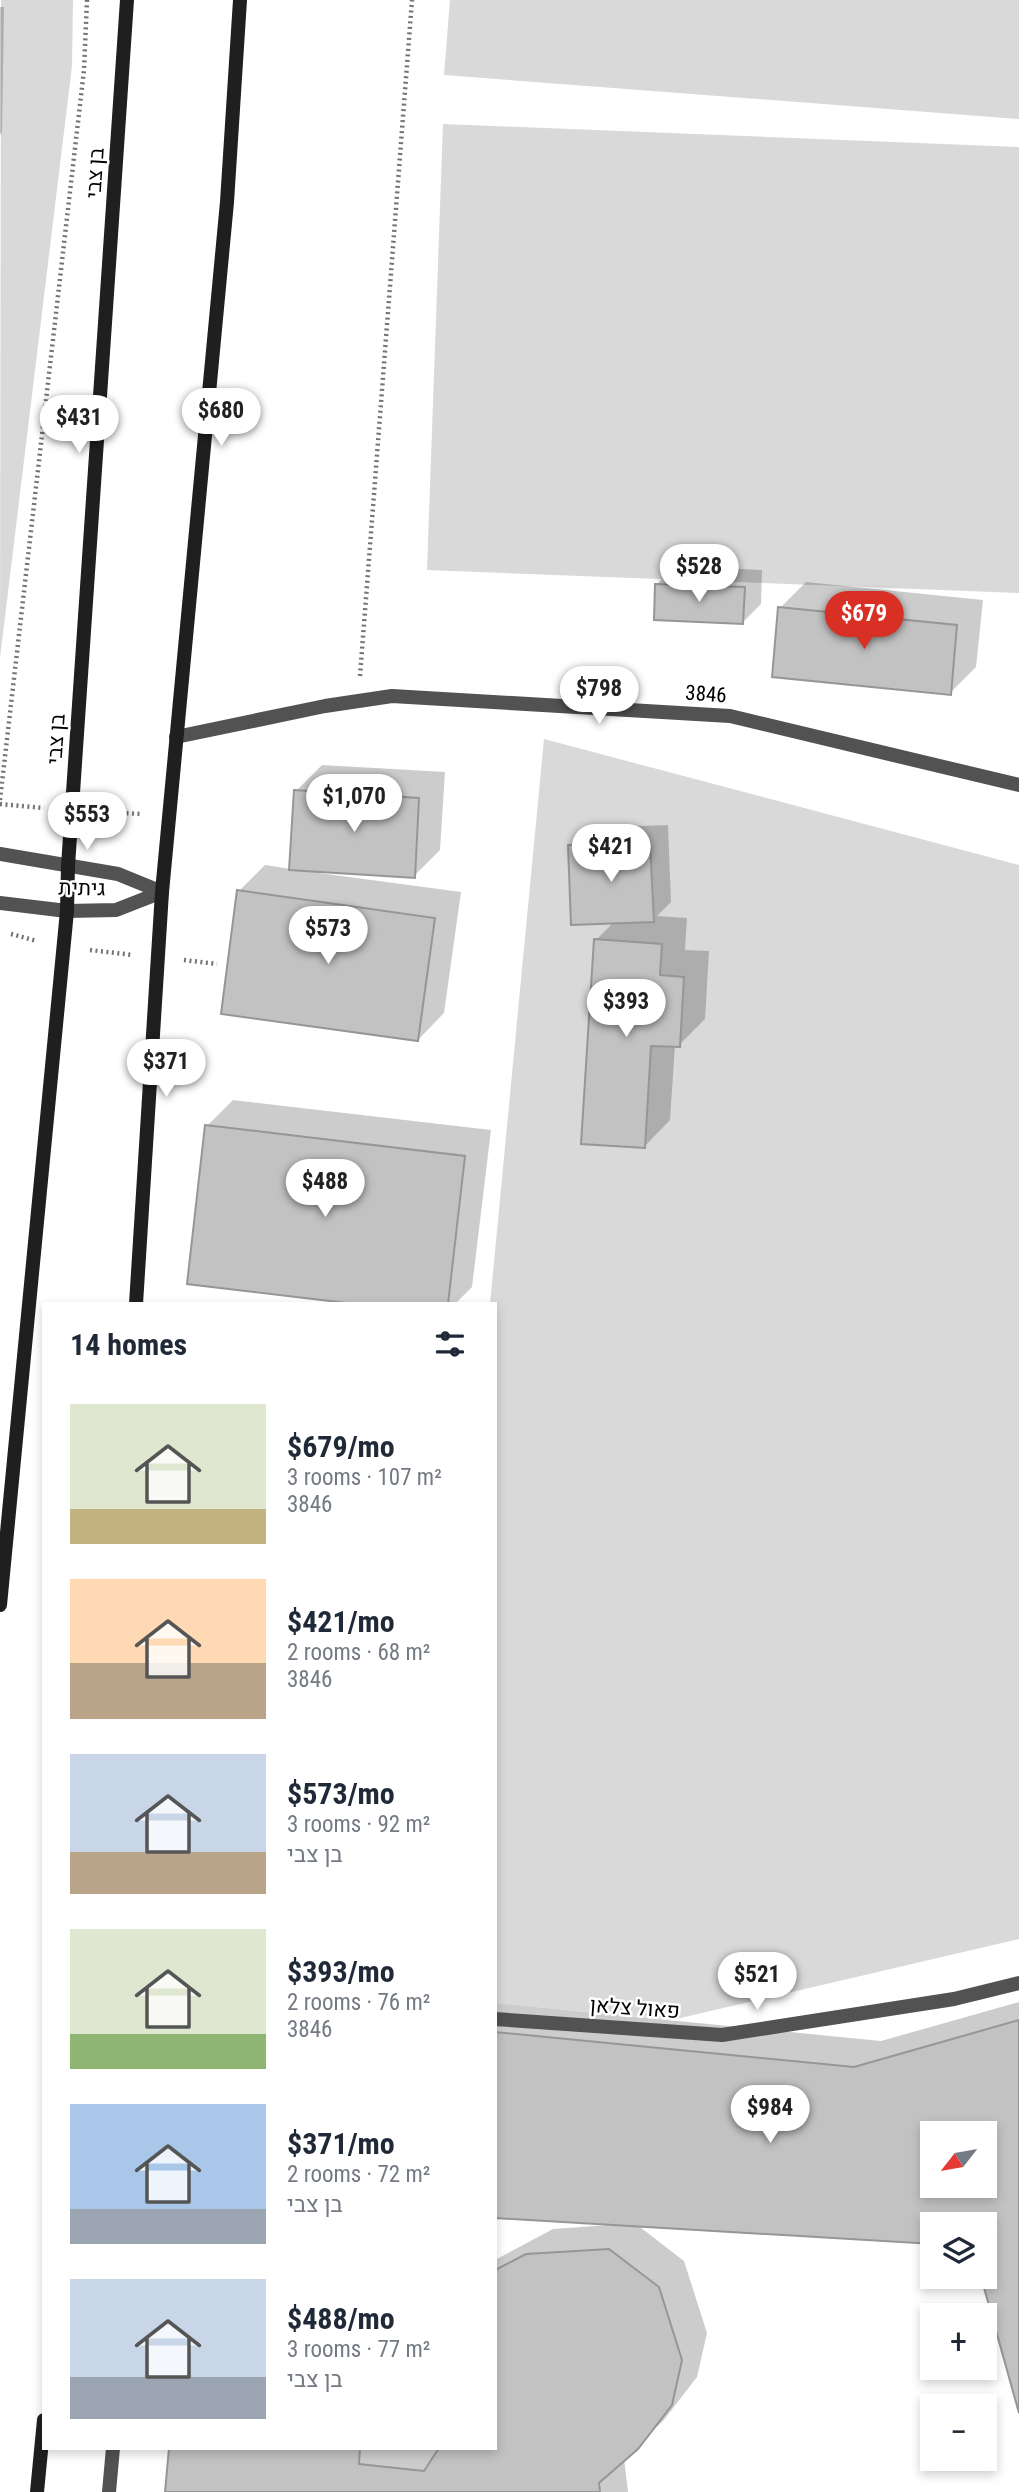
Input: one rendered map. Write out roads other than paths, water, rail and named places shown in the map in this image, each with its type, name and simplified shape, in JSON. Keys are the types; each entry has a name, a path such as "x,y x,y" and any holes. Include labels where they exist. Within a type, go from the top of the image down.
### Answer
{"main road":[{"name":"בן צבי","path":"0,1605 67,911 127,0"},
{"path":"136,1302 162,892 227,202 240,0"},
{"path":"239,23 247,0"},
{"path":"37,2492 42,2441"}],"street":[{"name":"3846","path":"176,737 392,696 730,716 1019,785"},
{"name":"גיתית","path":"0,854 118,874 162,892"},
{"name":"גיתית","path":"0,903 67,911 116,910 162,892"},
{"name":"פאול צלאן","path":"497,2019 722,2035 954,1998 1019,1983"},
{"path":"109,2492 113,2450"}]}
